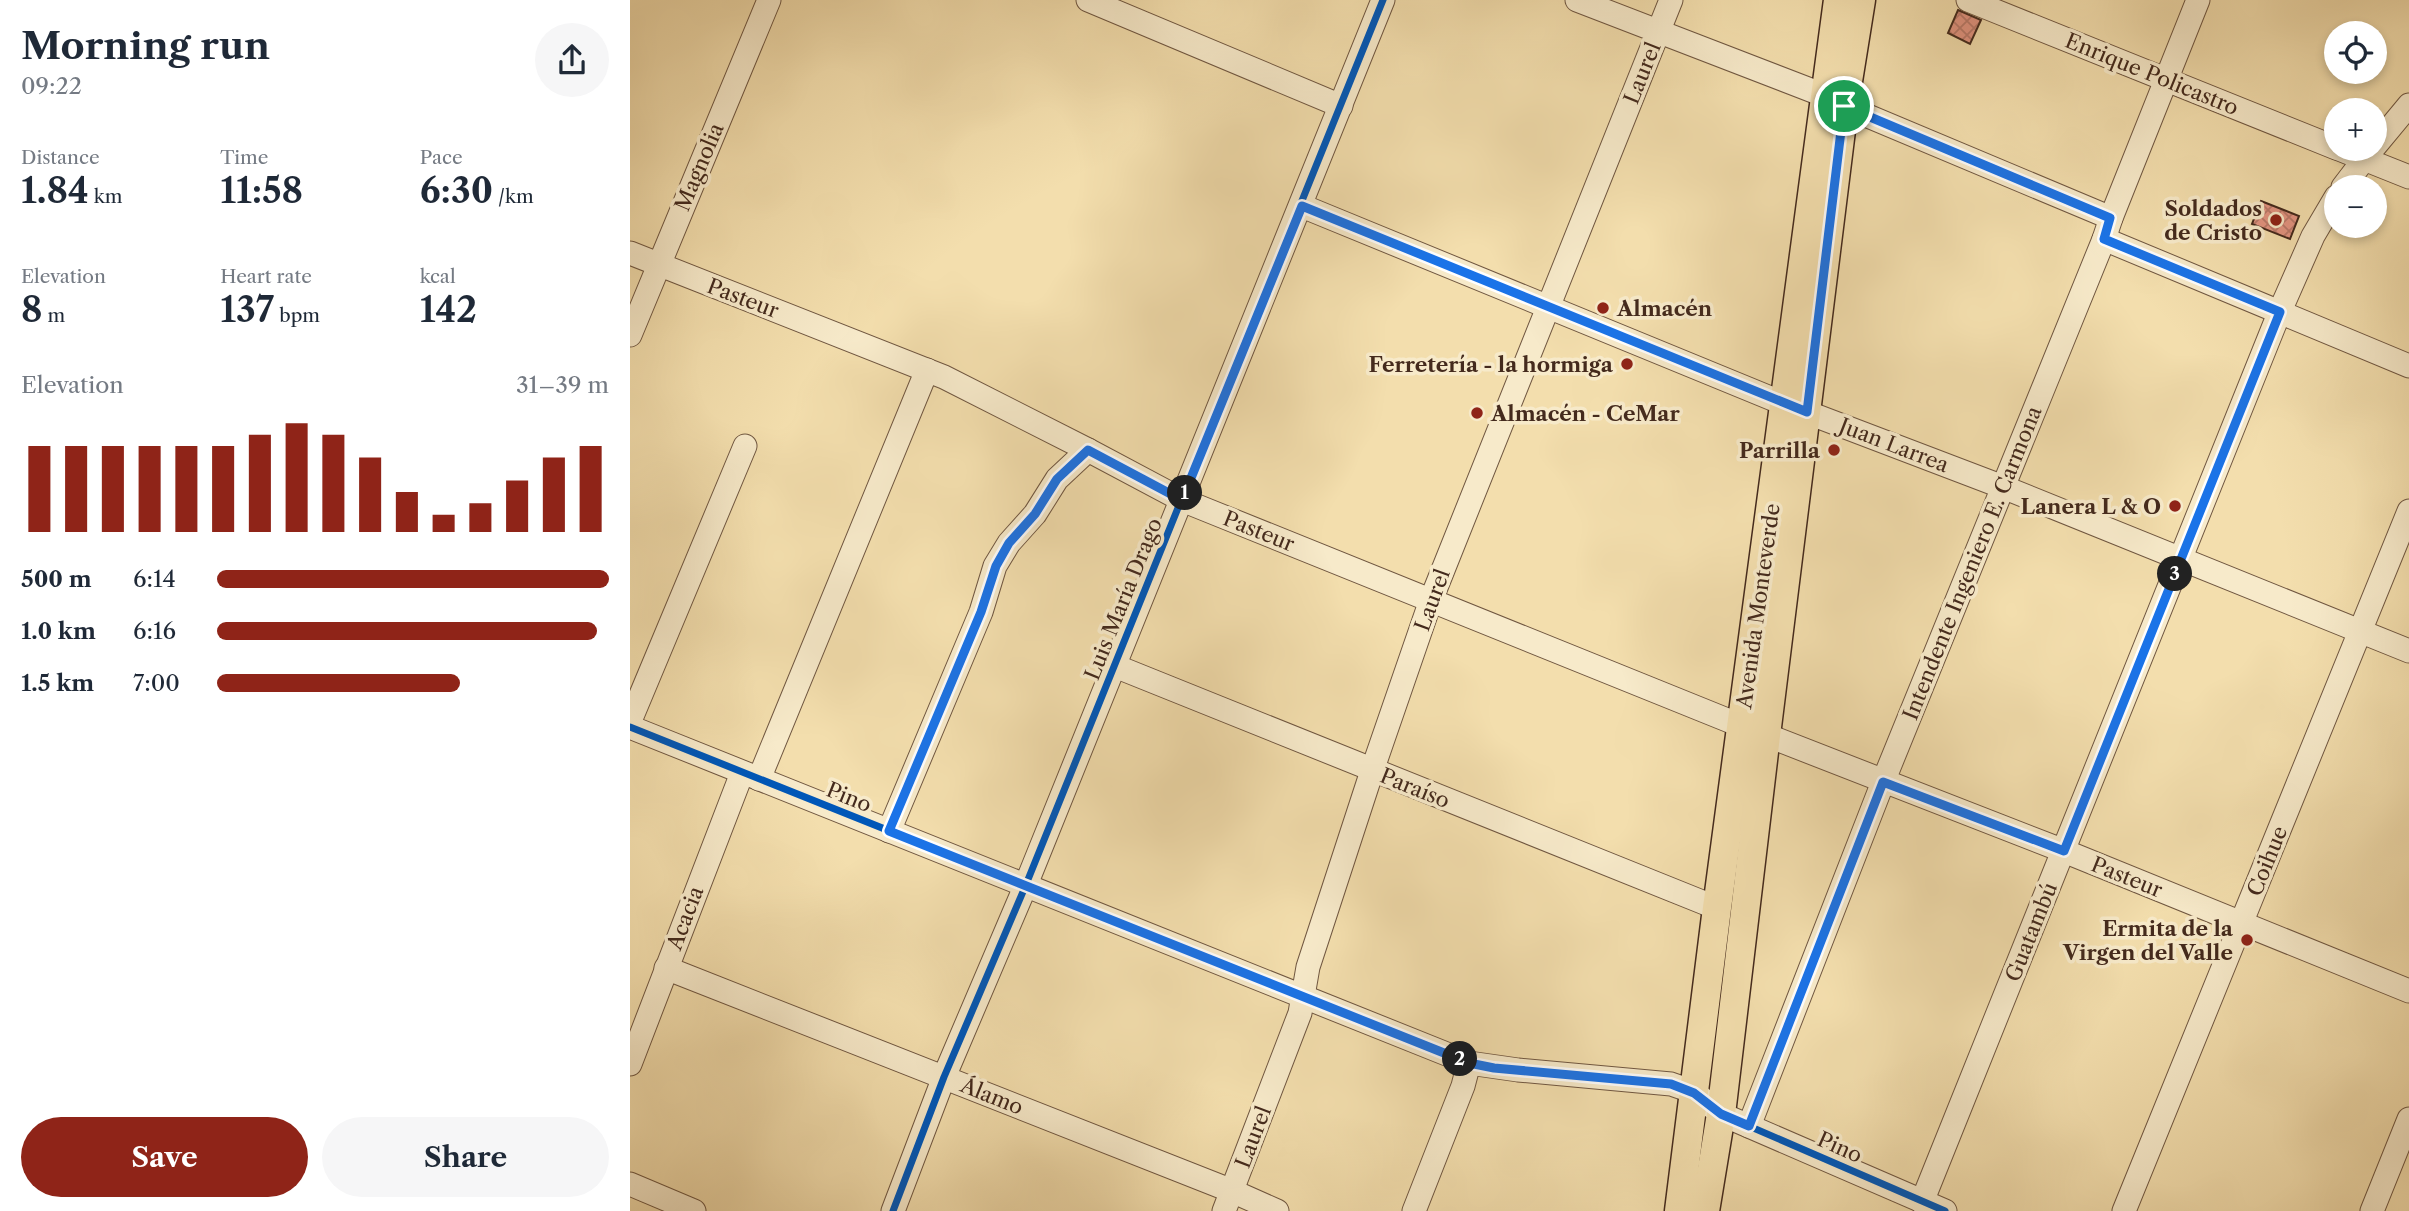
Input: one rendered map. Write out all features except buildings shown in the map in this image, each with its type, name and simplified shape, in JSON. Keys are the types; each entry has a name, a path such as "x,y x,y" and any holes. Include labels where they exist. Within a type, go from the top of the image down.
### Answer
{"main road":[{"name":"Avenida Monteverde","path":"1705,1211 1721,1114 1754,730 1835,101 1838,0"},
{"name":"Avenida Monteverde","path":"1835,101 1861,0"},
{"name":"Avenida Monteverde","path":"1679,1211 1717,908 1754,730"}],"street":[{"name":"Magnolia","path":"630,335 769,0"},
{"path":"1088,0 1136,9 1341,106"},
{"name":"Luis María Drago","path":"893,1211 944,1077 1025,887 1383,0"},
{"path":"1577,0 1835,101 2280,312 2409,366"},
{"name":"Laurel","path":"1228,1201 1300,1013 1308,967 1431,600 1671,0"},
{"name":"Enrique Policastro","path":"1968,0 2324,142"},
{"name":"Intendente Ingeniero E. Carmona","path":"1749,1126 1883,782 2198,0"},
{"path":"2387,131 2409,105"},
{"name":"Enrique Policastro","path":"2385,161 2409,177"},
{"name":"Juan Larrea","path":"1302,206 1796,408 2003,487 2409,651"},
{"name":"Guatambú","path":"1922,1202 2280,312 2313,236 2324,217"},
{"name":"Pasteur","path":"630,253 944,377 1182,500 2409,991"},
{"name":"Acacia","path":"630,1064 666,968 927,370"},
{"path":"630,721 745,446"},
{"path":"889,831 981,612 996,566 1009,543 1035,514 1057,479 1088,450"},
{"name":"Coihue","path":"2124,1211 2409,511"},
{"name":"Paraíso","path":"1115,666 1717,908"},
{"name":"Pino","path":"630,727 1469,1063 1494,1068 1671,1084 1694,1093 1721,1114 1945,1211"},
{"name":"Álamo","path":"666,968 944,1077 1228,1201 1277,1211"},
{"path":"1414,1211 1463,1086 1469,1063"},
{"path":"2372,1211 2409,1119"},
{"path":"630,1184 694,1211"}],"cycle path":[{"path":"893,1211 944,1077 1025,887 1383,0"},
{"path":"630,727 1469,1063 1671,1084 1694,1092 1721,1114 1945,1211"}],"place":[{"name":"Soldados de Cristo","path":"2276,220"},
{"name":"Almacén","path":"1603,308"},
{"name":"Ferretería - la hormiga","path":"1627,364"},
{"name":"Almacén - CeMar","path":"1477,413"},
{"name":"Parrilla","path":"1834,450"},
{"name":"Lanera L & O","path":"2175,506"},
{"name":"Ermita de la Virgen del Valle","path":"2247,940"}],"route":[{"path":"1844,106 2110,218 2104,239 2280,312 2064,851 1883,782 1749,1126 1721,1114 1694,1093 1671,1084 1494,1068 1469,1063 889,831 981,612 996,566 1009,543 1035,514 1057,479 1088,450 1182,500 1302,206 1807,412 1844,106"}]}
